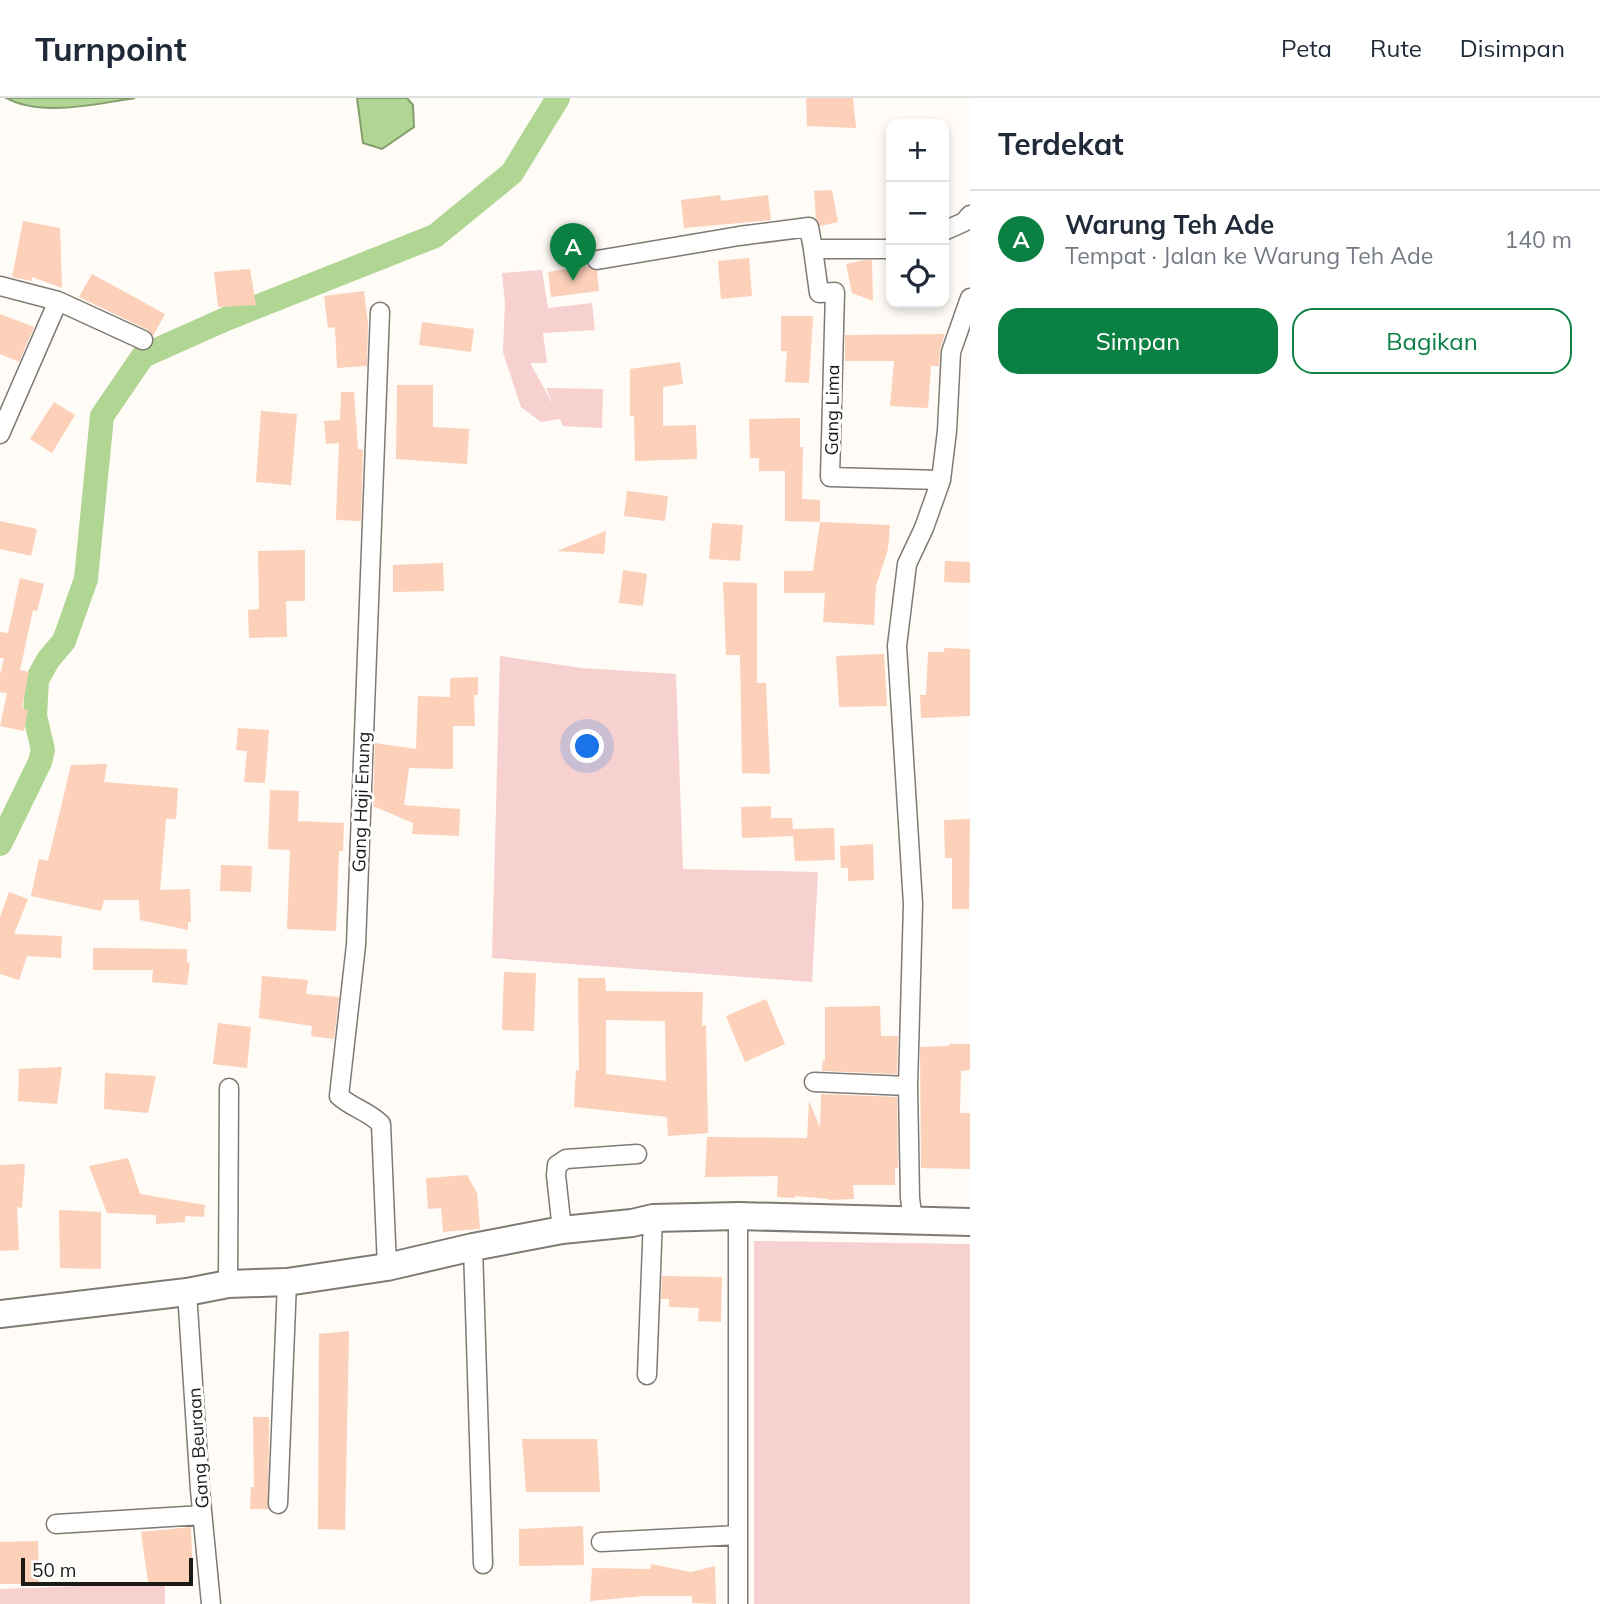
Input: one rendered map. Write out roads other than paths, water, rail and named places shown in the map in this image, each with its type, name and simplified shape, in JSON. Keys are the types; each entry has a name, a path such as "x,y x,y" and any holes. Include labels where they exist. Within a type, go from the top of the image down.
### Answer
{"main road":[{"path":"0,1314 187,1292 228,1284 287,1282 387,1267 562,1230 632,1223 653,1218 738,1216 970,1222"}],"street":[{"path":"949,229 964,222 970,215"},
{"path":"597,260 810,227 813,249 886,249"},
{"name":"Gang Lima","path":"813,249 819,293 835,292 830,477 942,480"},
{"path":"0,286 58,301 143,340"},
{"path":"913,1221 910,1198 908,1086 913,904 897,646 907,564 942,480 951,352 970,298"},
{"path":"0,434 58,301"},
{"name":"Gang Haji Enung","path":"380,312 356,945 339,1096 347,1104 369,1112 381,1124 387,1267"},
{"path":"814,1082 908,1086"},
{"path":"228,1284 229,1088"},
{"path":"562,1230 557,1165 566,1159 637,1154"},
{"path":"738,1216 738,1604"},
{"path":"647,1375 653,1218"},
{"path":"473,1247 483,1564"},
{"path":"278,1504 287,1282"},
{"name":"Gang Beuraan","path":"187,1292 202,1515 211,1604"},
{"path":"56,1524 202,1515"},
{"path":"601,1542 738,1535"}],"waterway":[{"path":"0,844 40,762 43,750 35,716 37,680 48,660 64,641 86,579 102,416 143,356 226,319 435,236 512,173 558,98"}],"place":[{"name":"Warung Teh Ade","path":"573,281"}]}
